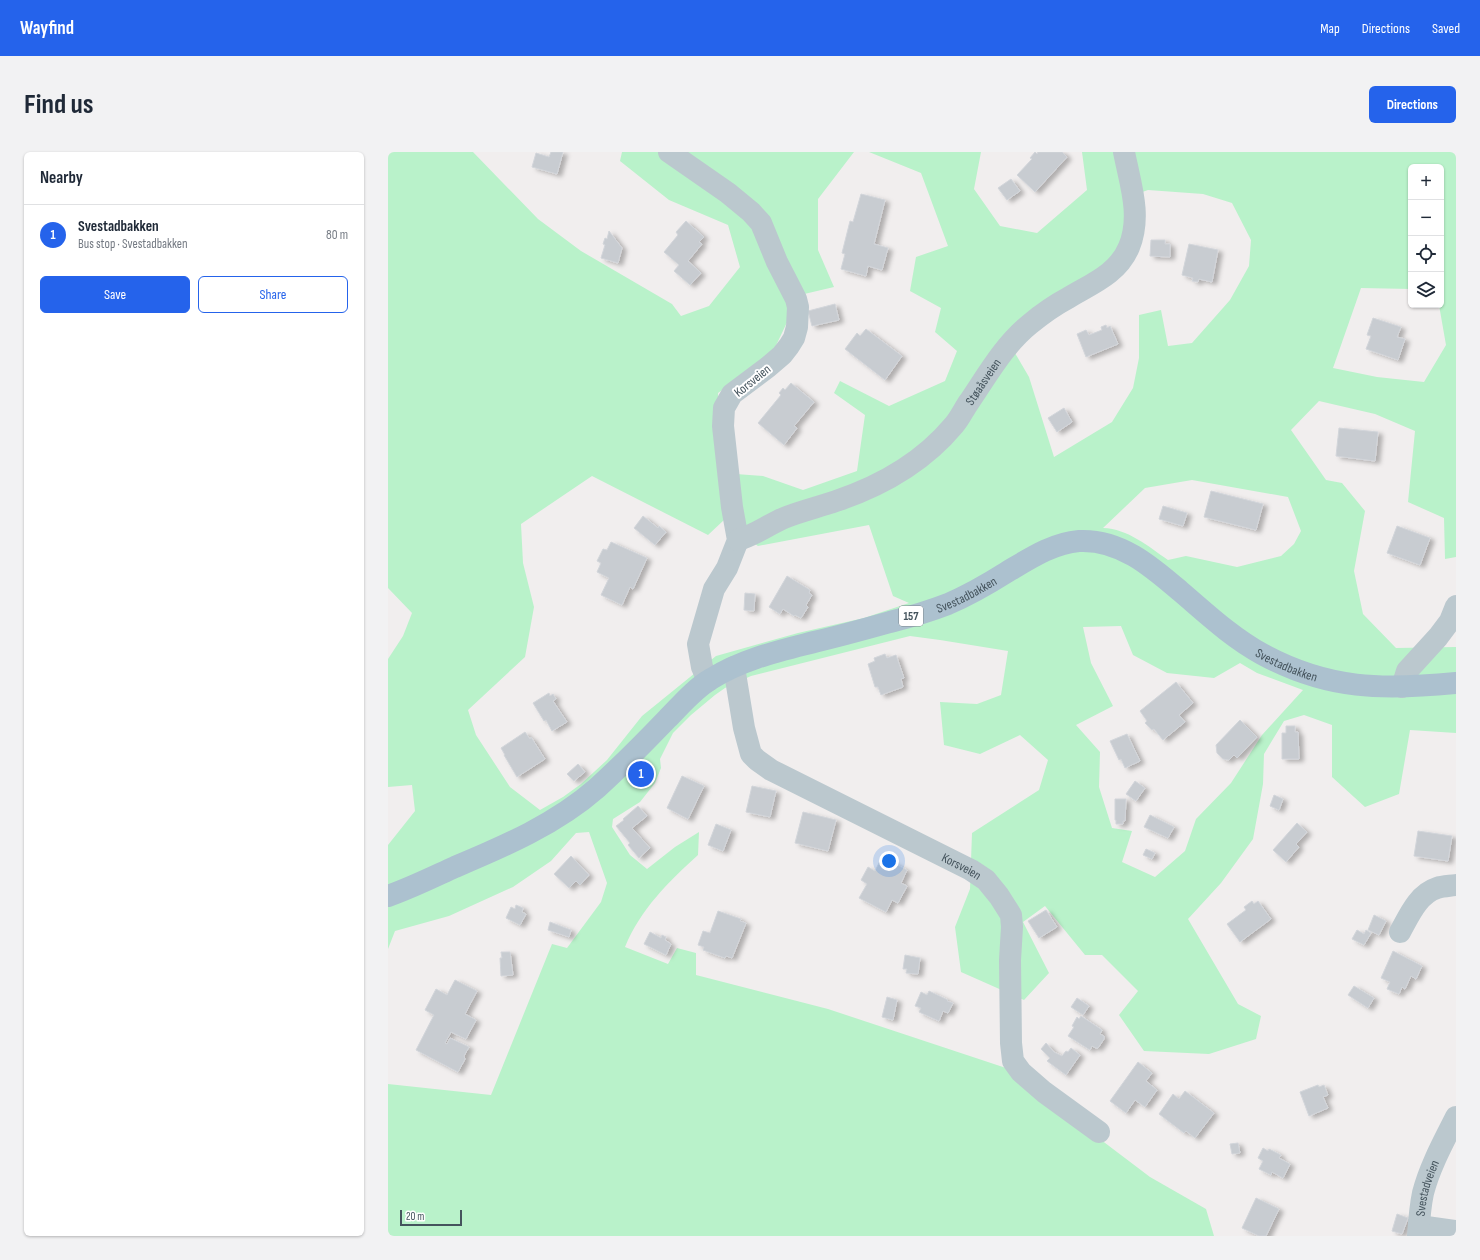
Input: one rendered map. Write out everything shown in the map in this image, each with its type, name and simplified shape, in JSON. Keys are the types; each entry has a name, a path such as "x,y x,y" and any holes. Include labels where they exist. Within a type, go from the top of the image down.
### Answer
{"main road":[{"name":"Svestadbakken","path":"388,896 518,839 559,817 596,789 686,698 708,681 734,667 776,652 919,614 946,605 972,593 1045,551 1067,543 1080,541 1096,542 1117,547 1131,554 1153,568 1236,638 1260,653 1290,668 1316,677 1345,684 1375,687 1402,687 1456,682"}],"street":[{"name":"Korsveien","path":"669,152 728,193 751,212 761,223 776,262 796,299 798,307 797,327 794,338 789,346 768,367 732,394 724,408 723,426 732,507 738,540"},
{"name":"Støaåsveien","path":"738,540 749,537 785,518 837,501 868,488 914,462 936,444 954,424 1001,354 1029,324 1067,298 1111,273 1130,246 1134,230 1135,204 1124,152"},
{"path":"708,681 702,667 698,644 714,589 726,568 738,540"},
{"path":"1402,687 1407,671 1438,637 1450,621 1456,606"},
{"name":"Korsveien","path":"734,667 744,728 751,754 757,760 771,770 971,870 986,880 999,896 1011,915 1011,1043 1014,1061 1021,1072 1044,1092 1099,1132"},
{"path":"1400,932 1418,902 1427,893 1439,887 1456,885"},
{"name":"Svestadveien","path":"1456,1117 1434,1162 1424,1192 1418,1231 1456,1231"}],"green space":[{"path":"388,152 473,152 538,219 581,251 672,304 681,316 709,306 740,267 728,225 669,200 620,161 622,152 854,152 818,199 818,250 834,287 800,295 771,356 718,393 722,473 763,476 803,490 857,471 865,415 834,393 840,381 889,406 945,381 957,351 935,332 941,308 910,291 916,257 948,246 921,173 869,152 981,152 974,189 1000,226 1037,233 1087,190 1082,152 1456,152 1456,557 1445,559 1444,518 1408,502 1415,431 1375,414 1319,401 1291,430 1326,480 1342,483 1365,511 1354,571 1363,614 1396,648 1456,647 1456,733 1410,730 1399,794 1365,807 1332,777 1332,725 1304,715 1284,721 1264,754 1263,784 1253,839 1221,883 1188,919 1238,1004 1261,1016 1256,1039 1209,1054 1144,1051 1119,1015 1138,991 1102,955 1085,955 1045,906 1023,922 1049,973 1024,1000 961,972 955,927 970,889 972,833 1039,790 1048,760 1020,735 980,754 944,745 940,702 977,704 1001,695 1008,651 910,636 751,676 725,688 715,695 691,715 673,733 660,759 661,768 655,783 640,802 613,819 612,827 630,855 647,869 675,847 699,832 698,855 676,875 647,908 631,933 625,947 668,964 677,948 696,953 696,975 828,1009 1006,1068 1150,1177 1206,1209 1214,1236 388,1236 388,1084 491,1095 552,944 567,948 601,902 607,883 589,832 576,833 551,861 513,887 449,916 395,931 388,949 388,845 415,811 412,785 388,787 388,659 403,636 412,613 388,588","holes":["1148,190 1203,194 1232,203 1251,240 1249,266 1230,300 1192,343 1168,346 1161,310 1139,315 1139,358 1133,388 1112,422 1054,457 1029,377 1005,336 1113,263 1125,235 1128,197","592,476 708,535 724,520 758,546 869,525 893,596 909,603 864,618 798,633 716,656 642,716 607,760 581,784 563,797 540,810 510,787 476,735 468,710 525,657 534,607 523,563 521,524","1192,480 1288,497 1301,531 1294,544 1281,556 1237,567 1186,556 1168,560 1137,539 1121,531 1103,528 1145,488","1121,626 1133,655 1167,673 1214,678 1240,663 1257,673 1303,690 1262,735 1231,783 1196,819 1185,851 1155,877 1122,862 1132,831 1112,828 1099,787 1100,752 1076,725 1113,706 1091,663 1083,627"]}],"building":[{"path":"551,152 563,152 557,174 532,167 536,153 549,157"},
{"path":"1035,152 1037,154 1038,152 1062,152 1067,157 1035,192 1017,175 1032,159 1030,158"},
{"path":"1011,179 1020,191 1007,200 998,188"},
{"path":"861,194 885,200 874,244 888,248 882,270 868,266 866,276 841,269 845,254 842,253 850,221 853,222"},
{"path":"686,221 704,237 699,242 702,244 688,261 701,273 690,285 674,271 679,265 664,252 678,235 676,232"},
{"path":"609,231 622,248 618,263 601,258 605,245 603,244 605,238 607,239"},
{"path":"1151,240 1165,240 1165,244 1170,244 1170,257 1150,256"},
{"path":"1189,244 1218,250 1212,282 1199,279 1198,282 1192,281 1193,278 1182,275"},
{"path":"835,304 839,320 812,326 808,311"},
{"path":"1373,318 1401,327 1397,337 1405,339 1398,360 1366,349 1371,336 1367,335"},
{"path":"1106,325 1107,328 1110,326 1118,344 1086,357 1077,334 1086,330 1089,335 1102,330 1101,327"},
{"path":"866,329 902,356 885,380 845,349 857,333 860,336"},
{"path":"791,383 814,402 794,426 797,428 784,445 758,423 781,395 779,393 783,388 785,390"},
{"path":"1064,408 1072,422 1057,432 1048,418"},
{"path":"1339,428 1378,432 1375,461 1336,456"},
{"path":"1211,491 1263,504 1256,530 1204,517"},
{"path":"1163,506 1187,513 1183,526 1159,519"},
{"path":"643,516 658,528 659,526 666,532 655,545 634,528"},
{"path":"1397,526 1430,538 1420,565 1387,553"},
{"path":"611,542 647,558 633,589 630,587 622,605 601,595 609,578 597,572 601,563 597,561 603,549 607,550"},
{"path":"787,576 810,590 809,593 812,595 806,605 808,607 801,618 795,615 794,616 783,609 780,614 769,607"},
{"path":"745,593 755,594 754,611 744,610"},
{"path":"885,654 887,658 896,655 904,678 901,679 903,687 881,695 878,687 875,687 868,664 875,661 874,658"},
{"path":"1176,682 1193,703 1179,715 1185,722 1163,740 1154,729 1152,730 1145,723 1147,721 1140,711"},
{"path":"549,693 550,696 553,694 556,699 553,701 567,722 552,731 546,720 544,721 533,703"},
{"path":"1240,720 1257,737 1237,758 1234,755 1229,760 1223,759 1217,753 1216,745"},
{"path":"1286,726 1295,726 1295,732 1298,732 1299,759 1282,759 1282,733 1286,733"},
{"path":"525,732 530,739 531,737 545,759 517,777 501,748"},
{"path":"1127,734 1140,761 1125,768 1121,759 1119,760 1110,741"},
{"path":"578,764 585,772 574,781 567,774"},
{"path":"682,776 704,786 688,819 667,808"},
{"path":"1135,781 1145,788 1136,801 1126,794"},
{"path":"752,786 776,791 770,817 746,812"},
{"path":"1274,795 1283,799 1279,810 1270,806"},
{"path":"1115,799 1126,799 1125,821 1123,821 1123,824 1116,824"},
{"path":"638,806 647,816 632,828 650,848 639,858 628,845 630,843 616,826"},
{"path":"803,812 836,820 828,851 795,843"},
{"path":"1150,815 1174,827 1168,838 1144,827"},
{"path":"1297,823 1307,832 1296,844 1299,847 1286,862 1273,850"},
{"path":"716,824 731,830 723,851 708,845"},
{"path":"1418,831 1452,836 1448,861 1414,856"},
{"path":"1146,849 1155,853 1152,859 1143,855"},
{"path":"571,856 589,875 580,885 576,881 569,888 554,874"},
{"path":"882,857 907,870 901,883 907,886 898,903 892,900 886,912 859,898 867,884 861,880 868,867 875,871"},
{"path":"1252,901 1254,904 1258,901 1271,919 1240,942 1227,924 1246,910 1244,907"},
{"path":"516,905 523,908 522,912 526,914 520,925 506,918 511,907 515,909"},
{"path":"1046,910 1057,927 1039,938 1028,921"},
{"path":"718,911 741,919 740,921 746,923 732,958 726,956 725,958 703,950 704,947 698,945 703,931 710,933"},
{"path":"1374,915 1386,921 1379,935 1368,930"},
{"path":"550,922 571,930 569,937 548,930"},
{"path":"1357,930 1364,934 1366,930 1371,933 1364,945 1352,939"},
{"path":"650,932 661,938 662,935 666,937 665,940 671,944 666,955 644,944"},
{"path":"1393,951 1422,966 1416,979 1411,976 1405,989 1402,987 1399,994 1387,989 1390,982 1381,978"},
{"path":"501,952 510,952 513,975 501,976"},
{"path":"905,955 920,958 918,974 906,973 907,969 903,969"},
{"path":"455,980 477,991 465,1014 476,1020 466,1039 451,1032 445,1043 447,1044 450,1038 469,1047 458,1072 416,1050 434,1015 425,1010 436,989 447,995"},
{"path":"1354,986 1374,998 1368,1008 1348,995"},
{"path":"929,991 953,1003 948,1013 943,1011 939,1021 919,1012 921,1008 915,1006 921,992 927,995"},
{"path":"887,997 897,1000 893,1020 882,1017"},
{"path":"1077,998 1089,1006 1083,1015 1071,1007"},
{"path":"1081,1016 1102,1030 1100,1034 1104,1036 1104,1039 1098,1048 1092,1046 1090,1050 1068,1036 1074,1027 1072,1026 1077,1017 1079,1019"},
{"path":"1046,1043 1054,1052 1062,1056 1071,1048 1080,1055 1066,1075 1047,1061 1050,1058 1041,1049"},
{"path":"1138,1062 1152,1073 1146,1081 1157,1090 1145,1107 1135,1100 1126,1113 1110,1101"},
{"path":"1318,1085 1319,1087 1324,1085 1328,1095 1323,1097 1328,1108 1309,1116 1300,1092"},
{"path":"1185,1091 1214,1113 1195,1138 1186,1131 1184,1133 1159,1114 1173,1094 1179,1099"},
{"path":"1238,1143 1240,1153 1232,1154 1230,1144"},
{"path":"1263,1148 1268,1151 1269,1149 1281,1155 1279,1158 1290,1164 1283,1178 1272,1172 1271,1175 1259,1169 1263,1161 1258,1158"},
{"path":"1256,1198 1279,1209 1266,1236 1259,1236 1242,1228"},
{"path":"1397,1214 1408,1218 1402,1234 1392,1231"}],"place":[{"name":"Svestadbakken","path":"641,774"}]}
